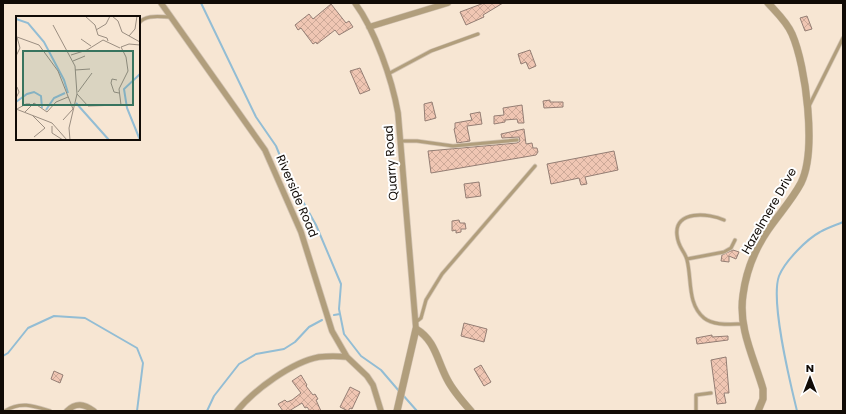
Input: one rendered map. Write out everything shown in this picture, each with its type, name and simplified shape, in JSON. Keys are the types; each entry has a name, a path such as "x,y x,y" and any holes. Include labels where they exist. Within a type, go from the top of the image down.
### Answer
{"street":[{"name":"Riverside Road","path":"161,3 265,150 302,232 332,331 347,357 367,376 373,385 381,411"},
{"name":"Quarry Road","path":"355,3 369,27 394,91 402,141 408,245 416,326"},
{"path":"369,27 448,3"},
{"name":"Hazelmere Drive","path":"758,411 763,398 762,389 743,324 743,295 746,278 756,253 768,231 792,199 806,168 809,151 807,110 802,70 792,35 782,17 768,3"},
{"path":"398,409 416,326"},
{"path":"416,326 428,338 448,380 459,397 472,411"},
{"path":"237,411 256,392 294,366 319,357 347,357"},
{"path":"67,411 74,405 79,404 94,411"}],"lane":[{"path":"140,22 151,17 171,17"},
{"path":"388,74 431,51 478,34"},
{"path":"807,110 843,38"},
{"path":"402,141 417,141 463,146 517,140"},
{"path":"416,326 421,318 429,295 442,274 535,166"},
{"path":"724,220 716,216 699,215 684,217 678,222 676,233 678,246 687,259 691,291 695,306 700,314 711,322 743,324"},
{"path":"687,259 724,252 731,248 735,240"},
{"path":"696,411 696,395 711,393"},
{"path":"5,411 19,405 30,405 50,411"}],"building":[{"path":"484,3 503,3 483,15 484,17 466,25 460,12"},
{"path":"331,4 346,23 349,21 353,27 339,35 335,30 317,44 316,42 313,44 301,28 298,30 295,25 309,14 313,19"},
{"path":"807,16 812,29 805,31 800,18"},
{"path":"530,50 536,66 529,69 526,62 521,64 518,54"},
{"path":"360,68 370,90 360,94 350,71"},
{"path":"550,100 550,102 563,102 563,107 544,108 543,101"},
{"path":"432,102 436,118 425,121 424,104"},
{"path":"522,105 524,123 518,123 517,119 505,120 505,122 494,124 494,116 504,115 503,108"},
{"path":"480,112 482,124 467,126 470,141 457,143 454,129 455,123 472,120 470,114"},
{"path":"524,129 526,144 532,143 533,148 537,148 538,152 536,155 431,173 428,151 517,143 520,141 519,137 502,138 501,134"},
{"path":"614,151 618,170 585,177 587,184 581,185 579,178 551,184 547,164"},
{"path":"479,182 481,196 466,198 464,184"},
{"path":"459,220 460,223 465,223 466,229 461,229 461,232 456,233 456,230 452,231 452,221"},
{"path":"733,250 739,252 736,259 729,256 729,262 721,261 722,255"},
{"path":"464,323 487,329 484,342 461,336"},
{"path":"712,335 712,337 728,336 728,340 697,344 696,338"},
{"path":"726,357 729,393 724,393 726,403 717,404 711,360"},
{"path":"481,365 491,382 484,386 474,369"},
{"path":"54,371 63,375 60,383 51,379"},
{"path":"301,375 307,385 306,386 318,399 316,400 321,411 310,411 307,407 305,408 302,403 289,411 283,411 278,404 285,400 287,402 292,400 301,393 292,381"},
{"path":"350,387 360,392 352,409 350,408 348,411 340,407"}],"waterway":[{"path":"201,3 256,117 276,146 287,173 316,225 341,284 339,309 344,334 361,356 381,370 399,391"},
{"path":"797,411 779,322 777,304 779,276 791,257 809,240 815,235 843,222"},
{"path":"334,315 340,314"},
{"path":"3,356 8,353 28,328 54,316 85,318 137,348 143,363 137,411"},
{"path":"207,411 214,396 239,364 256,354 284,349 295,342 309,327 322,320"},
{"path":"402,394 417,411"}]}
